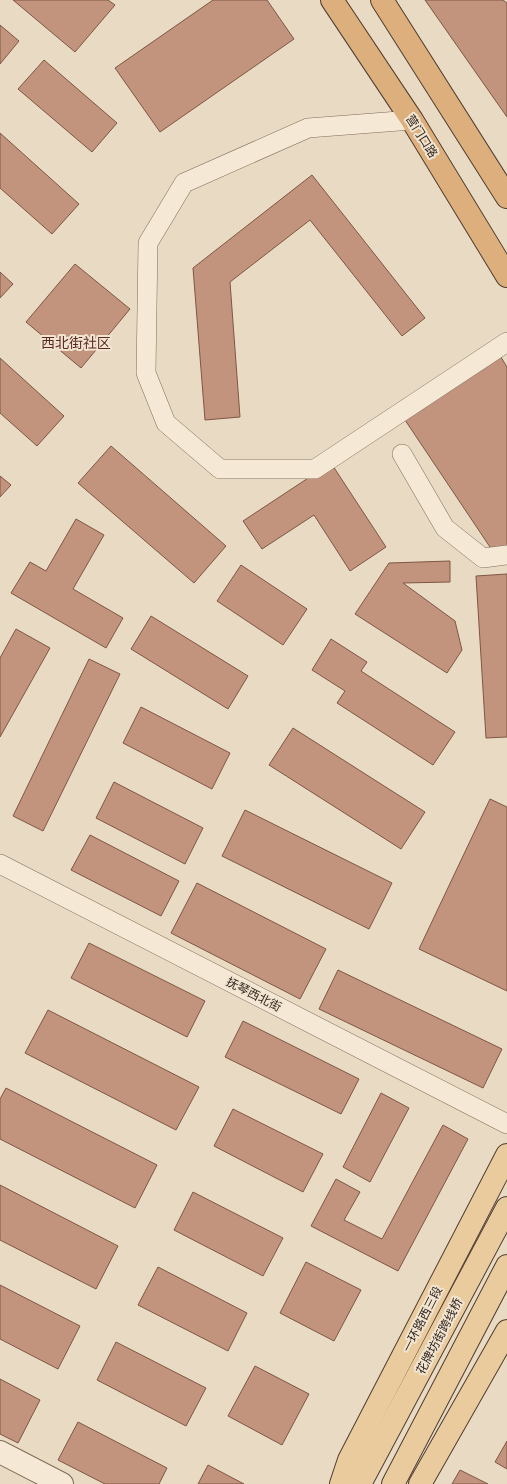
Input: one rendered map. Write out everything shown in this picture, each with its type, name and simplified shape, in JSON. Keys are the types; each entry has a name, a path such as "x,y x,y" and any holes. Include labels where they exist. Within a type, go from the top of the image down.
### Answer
{"highway":[{"name":"营门口路","path":"332,0 412,120 507,276"},
{"path":"382,0 507,197"}],"main road":[{"name":"一环路西三段","path":"341,1484 349,1460 507,1155"},
{"name":"花牌坊街跨线桥","path":"360,1484 507,1208"},
{"path":"396,1480 507,1266"},
{"path":"420,1484 507,1331"}],"street":[{"path":"412,120 308,128 184,183 148,243 146,373 166,423 220,469 315,469 507,342"},
{"path":"402,454 444,528 483,558 507,554"},
{"name":"抚琴西北街","path":"0,864 507,1124"},
{"path":"0,1452 62,1484"}],"building":[{"path":"13,0 108,0 115,5 75,52"},
{"path":"213,0 267,0 294,39 160,132 115,68"},
{"path":"425,0 503,0 507,3 507,117"},
{"path":"0,25 19,41 0,64"},
{"path":"44,60 117,123 92,152 18,89"},
{"path":"0,133 79,204 52,234 0,188"},
{"path":"312,175 425,318 402,336 310,220 230,282 240,417 205,420 193,268"},
{"path":"75,264 130,309 81,368 26,322"},
{"path":"0,272 13,284 0,298"},
{"path":"499,354 507,367 507,548 496,556 403,417"},
{"path":"0,358 64,416 37,446 0,413"},
{"path":"111,446 226,546 194,583 78,483"},
{"path":"331,463 386,547 350,571 314,515 262,549 243,521"},
{"path":"0,476 11,485 0,497"},
{"path":"76,519 104,535 73,589 123,618 106,648 11,593 30,562 46,571"},
{"path":"450,561 450,582 403,583 455,621 462,650 447,673 355,614 389,563"},
{"path":"241,565 307,609 283,645 217,601"},
{"path":"507,574 507,737 486,738 476,576"},
{"path":"151,616 248,676 228,709 131,649"},
{"path":"16,629 50,648 0,737 0,658"},
{"path":"331,639 367,662 361,671 455,732 433,765 337,703 345,691 312,670"},
{"path":"89,659 120,674 43,831 13,816"},
{"path":"141,707 230,753 212,789 123,743"},
{"path":"293,728 425,812 401,849 269,765"},
{"path":"114,782 203,828 185,864 96,818"},
{"path":"490,799 507,807 507,991 419,949"},
{"path":"245,810 392,883 369,929 222,856"},
{"path":"90,835 179,881 161,916 71,870"},
{"path":"197,883 326,949 300,999 171,933"},
{"path":"89,943 205,1001 187,1037 71,978"},
{"path":"338,970 502,1049 483,1088 319,1009"},
{"path":"48,1010 199,1087 176,1130 25,1053"},
{"path":"243,1021 359,1079 341,1114 225,1057"},
{"path":"6,1088 157,1165 135,1208 0,1139 0,1099"},
{"path":"381,1093 409,1108 370,1182 343,1167"},
{"path":"233,1109 323,1154 303,1192 214,1146"},
{"path":"443,1125 468,1139 398,1271 311,1226 336,1179 360,1192 344,1220 382,1239"},
{"path":"0,1185 118,1246 96,1289 0,1240"},
{"path":"193,1192 283,1238 263,1276 174,1230"},
{"path":"306,1262 361,1290 334,1341 280,1313"},
{"path":"158,1267 247,1313 228,1351 138,1305"},
{"path":"0,1285 80,1326 58,1369 0,1339"},
{"path":"116,1342 206,1388 186,1426 97,1380"},
{"path":"255,1366 309,1394 282,1445 228,1416"},
{"path":"0,1379 40,1400 18,1443 0,1434"},
{"path":"78,1422 167,1468 159,1484 105,1484 58,1460"},
{"path":"507,1441 507,1469 495,1462"},
{"path":"208,1465 244,1484 198,1484"},
{"path":"460,1470 488,1484 452,1484"}],"district":[{"name":"西北街社区","path":"76,342"}]}
